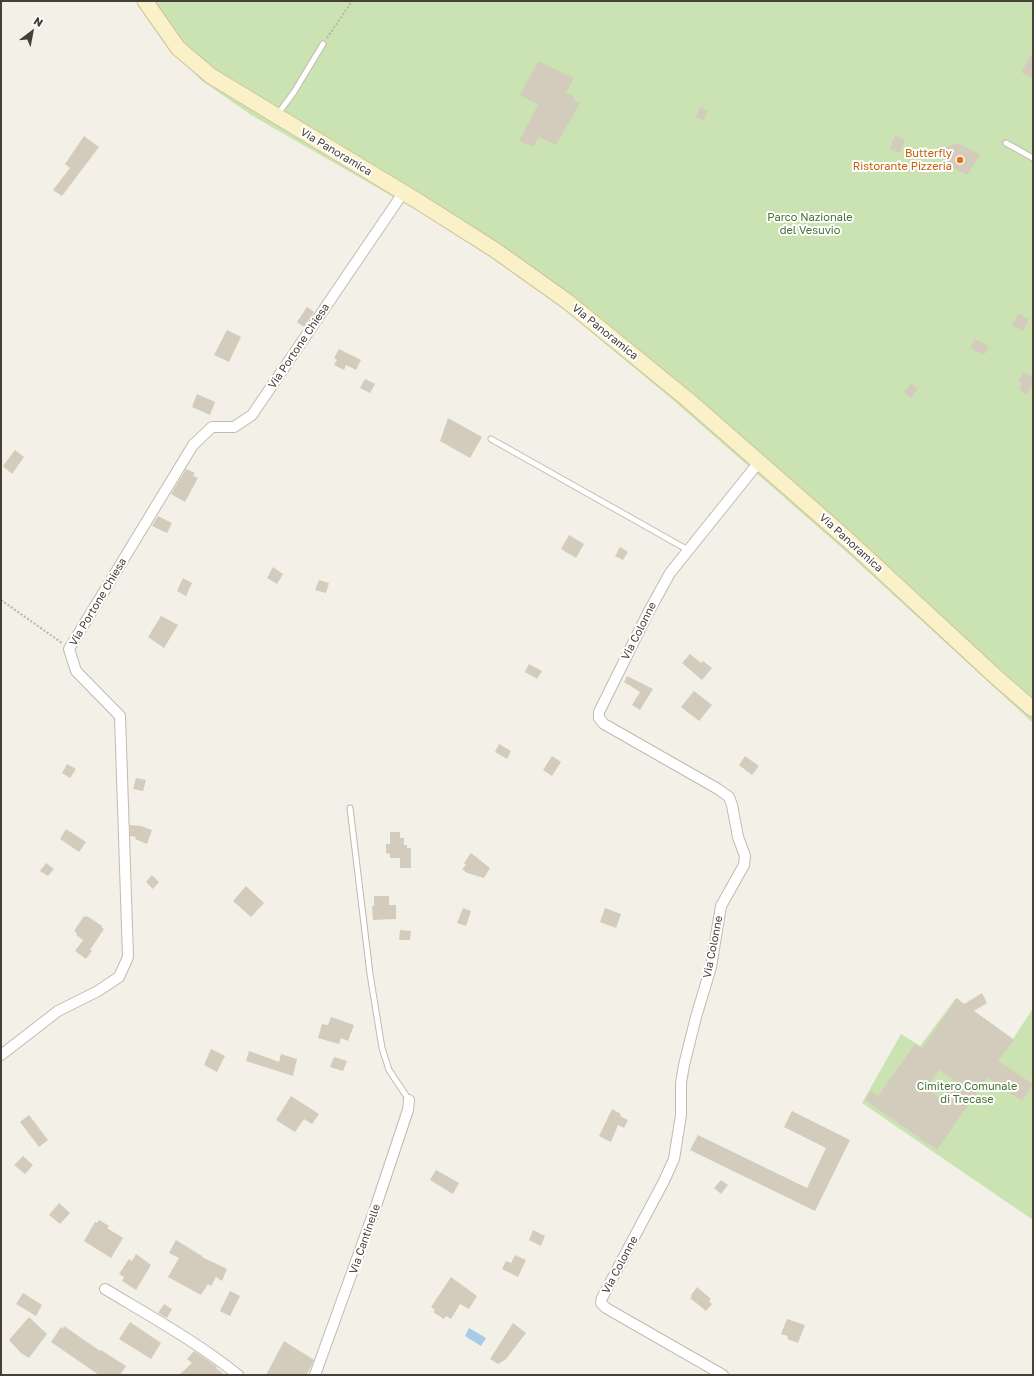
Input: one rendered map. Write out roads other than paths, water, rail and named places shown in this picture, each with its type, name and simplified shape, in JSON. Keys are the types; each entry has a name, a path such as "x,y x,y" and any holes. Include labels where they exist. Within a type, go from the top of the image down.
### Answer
{"street":[{"name":"Via Panoramica","path":"145,1 178,48 211,76 403,192 495,250 568,302 687,399 848,540 1033,710"},
{"name":"Via Portone Chiesa","path":"1,1055 58,1011 98,991 119,977 128,958 120,716 76,671 69,649 193,445 212,427 234,427 252,415 403,192"},
{"name":"Via Colonne","path":"723,1375 606,1308 601,1303 602,1298 664,1181 674,1159 681,1115 681,1083 684,1066 696,1017 712,967 721,906 744,866 745,856 738,837 729,797 718,789 604,724 599,718 599,712 648,613 670,573 759,462"},
{"name":"Via Cantinelle","path":"315,1375 376,1206 408,1110 409,1100"},
{"path":"105,1289 184,1336 238,1375"}],"lane":[{"path":"277,116 294,92 323,44"},
{"path":"1006,143 1033,158"},
{"path":"491,439 688,550"},
{"path":"350,808 370,974 382,1048 389,1070 409,1100"}],"water":[{"path":"469,1328 486,1338 481,1346 465,1336"}],"place":[{"name":"Butterfly Ristorante Pizzeria","path":"960,160"}],"park label":[{"name":"Parco Nazionale del Vesuvio","path":"810,224"},
{"name":"Cimitero Comunale di Trecase","path":"967,1093"}]}
